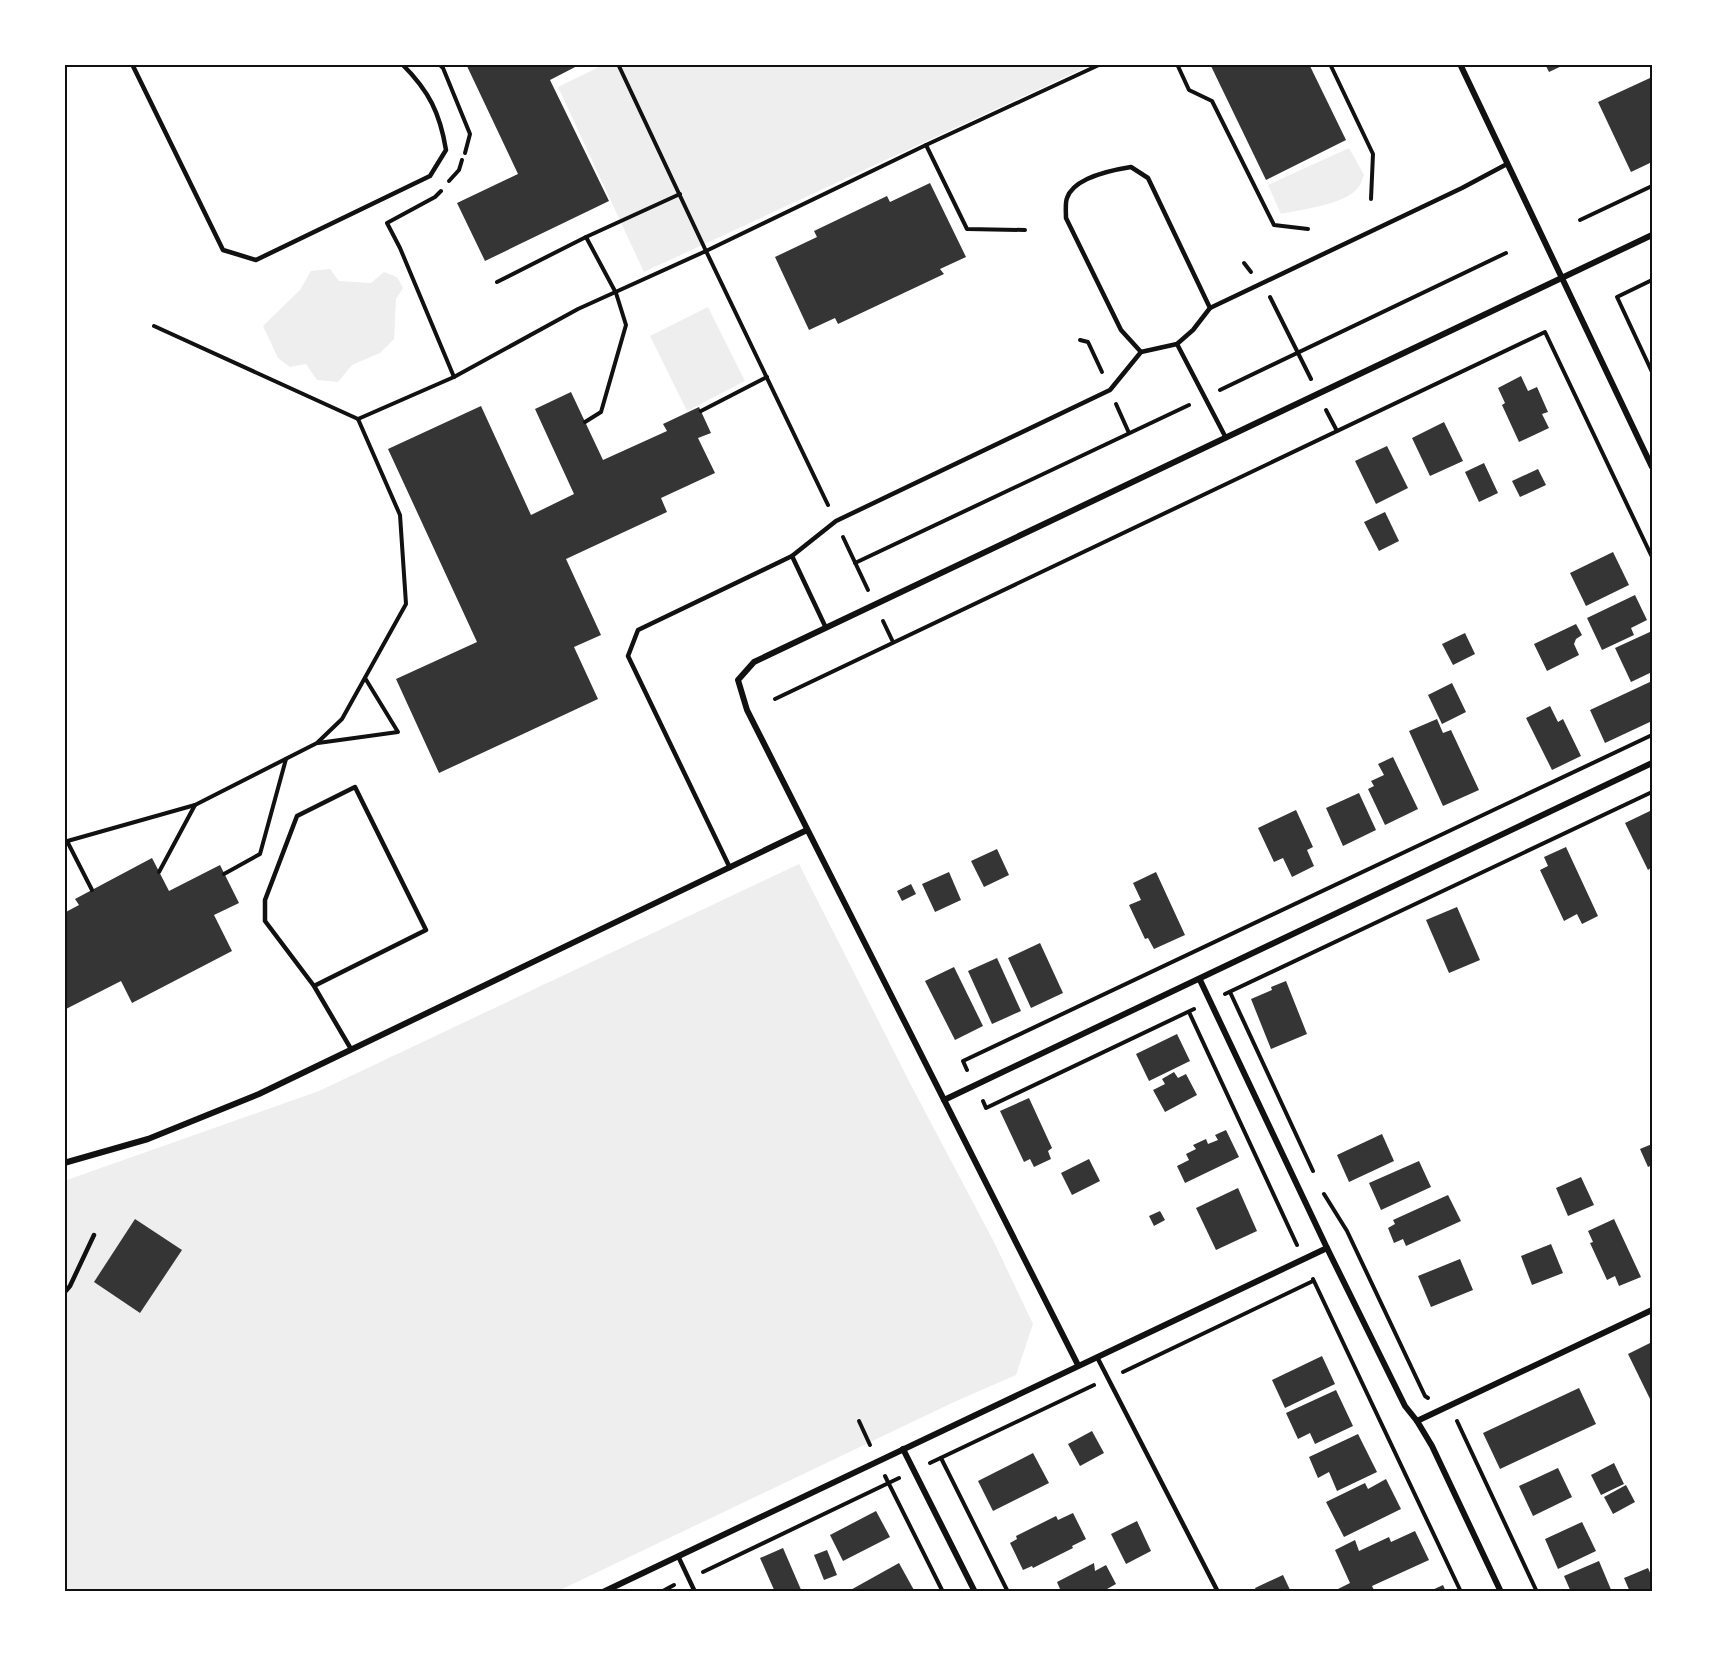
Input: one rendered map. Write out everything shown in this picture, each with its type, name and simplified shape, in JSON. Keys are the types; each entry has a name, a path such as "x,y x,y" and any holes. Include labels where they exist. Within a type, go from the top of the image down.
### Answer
{"street":[{"path":"1460,64 1653,467"},
{"path":"1078,1365 747,710 738,680 754,662 1653,235"},
{"path":"944,1100 1653,763"},
{"path":"64,1163 148,1139 260,1094 731,869 807,830"},
{"path":"1200,980 1327,1248 1405,1406 1432,1446 1501,1592"},
{"path":"603,1592 1327,1248"},
{"path":"1417,1421 1653,1310"},
{"path":"903,1449 975,1592"}],"lane":[{"path":"132,64 223,250 256,260 430,177 446,150 442,125 422,85 402,64"},
{"path":"731,869 628,656 638,630 792,556 836,521 1110,390 1141,352 1178,344 1193,330 1210,308 1508,164"},
{"path":"1141,352 1121,330 1066,218 1067,198 1076,185 1104,171 1131,166 1148,178 1210,308"},
{"path":"1178,344 1226,438"},
{"path":"792,556 826,628"},
{"path":"314,986 426,930 355,787 297,816 265,900 265,921 314,986 351,1049"},
{"path":"64,1293 70,1286 94,1235"},
{"path":"1097,1357 1218,1592"},
{"path":"678,1556 695,1592"}],"path":[{"path":"618,64 893,642"},
{"path":"358,419 454,377 578,309 1101,64"},
{"path":"1177,64 1189,90 1212,101 1274,225 1308,229"},
{"path":"1330,64 1373,154 1371,199"},
{"path":"926,145 967,229 1025,230"},
{"path":"1580,220 1653,186"},
{"path":"497,282 586,237 680,194"},
{"path":"585,422 601,412 626,325 616,293 586,237"},
{"path":"400,248 454,377"},
{"path":"855,563 1506,253"},
{"path":"1244,263 1271,299 1337,431"},
{"path":"1653,280 1617,297 1653,372"},
{"path":"92,890 66,841 195,805 317,743 342,719 406,604 400,515 358,419 154,326"},
{"path":"775,699 1545,332 1653,557"},
{"path":"701,411 767,377"},
{"path":"317,743 398,732 365,678"},
{"path":"224,874 260,854 286,758"},
{"path":"159,872 195,805"},
{"path":"1230,992 1315,1175"},
{"path":"1188,1012 1461,1592"},
{"path":"1320,1186 1347,1231 1425,1396 1456,1419 1538,1592"},
{"path":"662,1592 1313,1281"},
{"path":"858,1421 943,1592"},
{"path":"941,1458 1008,1592"}],"shaded area":[{"path":"605,64 1091,65 644,272 558,87"},
{"path":"1349,148 1364,175 1361,184 1352,194 1333,202 1281,214 1268,185"},
{"path":"330,269 339,281 371,283 384,272 397,277 403,288 396,299 394,339 380,353 352,365 338,382 317,380 306,364 290,367 278,358 263,326 300,290 311,271"},
{"path":"708,307 745,381 687,411 650,336"},
{"path":"799,864 912,1087 994,1242 1033,1324 1016,1375 954,1402 558,1591 65,1591 64,1181 319,1091"}],"building":[{"path":"466,64 581,64 550,80 609,201 485,261 457,203 518,174"},
{"path":"1210,64 1309,64 1346,140 1266,180"},
{"path":"1545,64 1566,64 1549,72"},
{"path":"1650,78 1652,84 1652,162 1631,172 1598,102"},
{"path":"930,183 966,257 940,269 944,274 838,324 835,318 809,330 775,257 817,237 814,231 887,196 890,202"},
{"path":"1521,376 1528,391 1537,387 1548,412 1542,414 1549,428 1519,442 1502,405 1505,403 1498,388"},
{"path":"571,392 603,460 667,431 663,424 699,407 711,433 698,438 715,473 661,498 667,512 566,559 601,635 574,647 598,699 439,773 396,679 477,642 388,449 481,406 531,515 574,494 535,409"},
{"path":"1444,422 1463,461 1430,476 1412,438"},
{"path":"1387,446 1408,488 1376,504 1355,461"},
{"path":"1484,463 1498,493 1479,502 1465,472"},
{"path":"1538,469 1546,485 1520,497 1512,481"},
{"path":"1385,512 1399,541 1379,551 1364,522"},
{"path":"1613,552 1629,585 1586,606 1570,573"},
{"path":"1635,595 1647,620 1631,628 1634,635 1602,650 1587,618"},
{"path":"1576,624 1582,635 1576,639 1574,644 1579,655 1547,671 1534,644"},
{"path":"1652,631 1652,672 1631,682 1615,648"},
{"path":"1465,633 1475,654 1453,665 1442,644"},
{"path":"1652,681 1652,721 1605,743 1590,710"},
{"path":"1452,683 1466,712 1442,724 1428,695"},
{"path":"1550,706 1558,722 1563,719 1581,756 1552,770 1526,718"},
{"path":"1437,719 1443,733 1451,730 1479,790 1443,806 1409,731"},
{"path":"1393,757 1418,809 1385,825 1368,789 1374,786 1371,781 1384,775 1378,764"},
{"path":"1359,793 1376,830 1343,846 1326,808"},
{"path":"1296,810 1313,847 1307,850 1314,866 1292,877 1283,858 1274,862 1258,828"},
{"path":"1652,810 1652,867 1648,870 1625,823"},
{"path":"1566,847 1598,916 1582,924 1577,914 1564,921 1540,870 1548,866 1544,857"},
{"path":"997,849 1009,875 984,887 971,861"},
{"path":"152,858 169,891 220,865 239,903 214,915 232,951 132,1003 121,981 64,1010 64,913 79,905 75,899"},
{"path":"949,872 961,900 935,912 922,884"},
{"path":"1156,872 1185,935 1154,949 1148,938 1145,939 1129,905 1141,900 1133,883"},
{"path":"911,884 916,894 902,901 897,891"},
{"path":"1457,907 1480,960 1449,973 1426,920"},
{"path":"1040,943 1063,993 1031,1008 1008,958"},
{"path":"997,958 1021,1011 992,1024 968,971"},
{"path":"954,967 983,1026 955,1040 925,981"},
{"path":"1286,981 1307,1034 1271,1049 1251,999"},
{"path":"1177,1034 1190,1061 1149,1081 1136,1054"},
{"path":"1174,1072 1178,1078 1186,1074 1197,1095 1165,1112 1153,1090 1165,1084 1162,1079"},
{"path":"1029,1098 1052,1148 1048,1151 1051,1159 1034,1167 1030,1159 1024,1162 1000,1111"},
{"path":"1226,1130 1239,1157 1185,1183 1177,1166 1189,1160 1186,1154 1196,1149 1193,1145 1206,1139 1208,1144 1218,1140 1215,1135"},
{"path":"1382,1134 1394,1161 1349,1182 1337,1155"},
{"path":"1652,1144 1652,1165 1648,1167 1640,1149"},
{"path":"1089,1159 1100,1181 1072,1195 1061,1173"},
{"path":"1419,1161 1431,1187 1381,1210 1369,1183"},
{"path":"1581,1177 1594,1205 1568,1216 1556,1188"},
{"path":"1238,1188 1257,1231 1216,1250 1196,1208"},
{"path":"1448,1195 1461,1221 1406,1246 1403,1239 1394,1243 1388,1228 1395,1224 1393,1220"},
{"path":"1160,1211 1165,1220 1154,1226 1149,1216"},
{"path":"135,1219 182,1250 140,1313 94,1282"},
{"path":"1614,1219 1641,1277 1619,1286 1615,1276 1607,1280 1590,1243 1593,1242 1588,1231"},
{"path":"1551,1244 1563,1273 1532,1285 1521,1256"},
{"path":"1460,1259 1473,1290 1431,1307 1418,1276"},
{"path":"1652,1342 1652,1403 1628,1354"},
{"path":"1322,1356 1335,1384 1285,1408 1272,1380"},
{"path":"1579,1388 1596,1424 1500,1469 1483,1433"},
{"path":"1336,1390 1353,1426 1315,1444 1310,1433 1298,1439 1286,1413"},
{"path":"1092,1431 1104,1453 1080,1466 1068,1444"},
{"path":"1358,1434 1377,1472 1337,1491 1329,1472 1318,1478 1309,1457"},
{"path":"1033,1453 1049,1483 993,1511 978,1481"},
{"path":"1614,1463 1624,1484 1601,1495 1591,1475"},
{"path":"1558,1468 1572,1497 1533,1516 1519,1486"},
{"path":"1386,1479 1401,1509 1344,1537 1326,1502 1365,1483 1368,1489"},
{"path":"1626,1485 1635,1502 1613,1514 1604,1497"},
{"path":"876,1511 890,1537 843,1561 830,1535"},
{"path":"1073,1513 1086,1539 1033,1568 1032,1566 1023,1570 1010,1543 1017,1539 1016,1536 1056,1516 1058,1520"},
{"path":"1137,1521 1151,1551 1126,1564 1111,1534"},
{"path":"1582,1522 1596,1551 1558,1569 1545,1539"},
{"path":"1415,1531 1429,1560 1372,1586 1375,1592 1332,1592 1350,1583 1335,1550 1355,1540 1359,1551 1389,1537 1391,1542"},
{"path":"783,1548 802,1592 775,1592 760,1558"},
{"path":"827,1550 837,1575 824,1580 814,1555"},
{"path":"1599,1561 1612,1592 1571,1592 1564,1576"},
{"path":"899,1563 915,1592 847,1592"},
{"path":"1094,1563 1095,1571 1106,1565 1116,1584 1107,1589 1108,1592 1056,1592 1060,1589 1057,1582"},
{"path":"1648,1568 1652,1577 1652,1590 1630,1592 1624,1578"},
{"path":"1283,1575 1291,1592 1257,1592 1255,1588"},
{"path":"1443,1585 1446,1592 1428,1592"}]}
